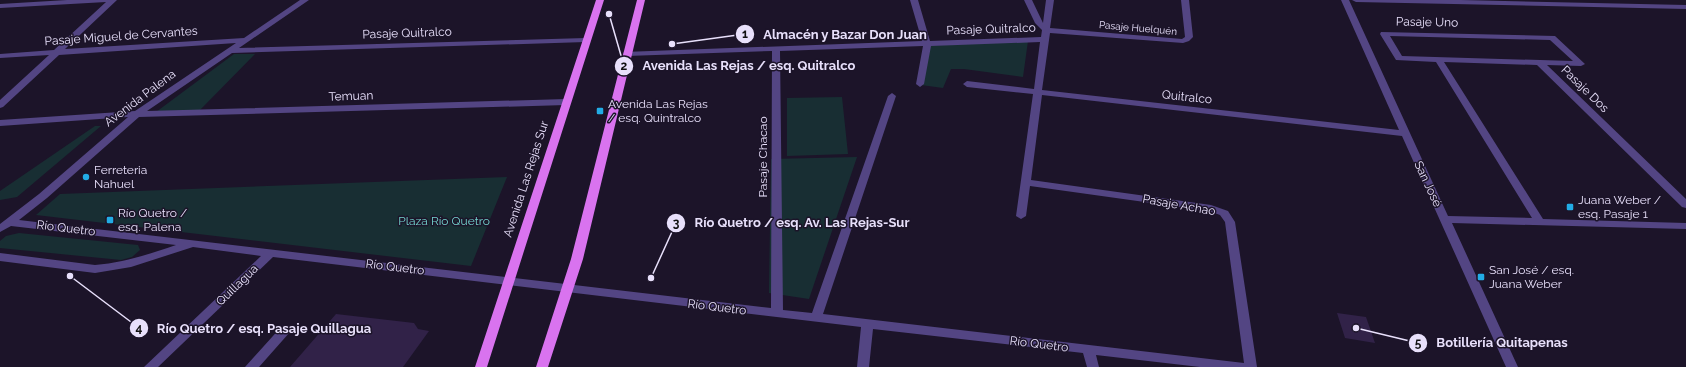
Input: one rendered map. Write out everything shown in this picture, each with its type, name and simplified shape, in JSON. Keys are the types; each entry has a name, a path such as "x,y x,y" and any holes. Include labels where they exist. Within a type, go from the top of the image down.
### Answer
{"main road":[{"name":"Avenida Las Rejas Sur","path":"480,367 600,0"},
{"path":"542,367 589,213 641,0"}],"street":[{"path":"0,6 106,0"},
{"path":"0,105 113,0"},
{"name":"Avenida Palena","path":"0,229 43,196 137,114 305,0"},
{"path":"914,0 927,44 920,84"},
{"path":"1028,0 1039,23 1046,30"},
{"path":"1021,216 1050,0"},
{"name":"Pasaje Huelquén","path":"1046,30 1183,41 1189,37 1184,0"},
{"name":"San José","path":"1345,0 1404,133 1512,367"},
{"path":"1356,0 1477,1 1604,6 1686,7"},
{"path":"1596,0 1604,6"},
{"name":"Pasaje Uno","path":"1438,59 1399,58 1384,34 1552,38 1581,64 1540,63"},
{"name":"Pasaje Quitralco","path":"627,54 1045,39"},
{"name":"Pasaje Miguel de Cervantes","path":"0,56 244,40"},
{"name":"Pasaje Quitralco","path":"228,51 586,40"},
{"name":"Pasaje Chacao","path":"776,49 776,314"},
{"path":"1438,59 1540,63"},
{"path":"1438,59 1540,222"},
{"name":"Pasaje Dos","path":"1540,63 1686,205"},
{"name":"Quitralco","path":"967,84 1404,133"},
{"path":"816,318 892,96"},
{"name":"Temuan","path":"1,124 137,114 566,102"},
{"name":"Pasaje Achao","path":"1026,182 1211,208 1224,214 1230,222 1251,367"},
{"path":"1444,219 1686,226"},
{"name":"Río Quetro","path":"10,222 272,252 776,314 1241,367"},
{"name":"Río Quetro","path":"0,257 95,269 109,269 193,244"},
{"name":"Quillagua","path":"150,367 272,252"},
{"path":"863,367 867,324"},
{"path":"251,367 286,328"},
{"path":"1088,349 1093,367"}],"green space":[{"path":"1028,41 1023,77 964,69 951,69 943,88 921,85 923,46"},
{"path":"234,54 255,54 199,111 156,112"},
{"path":"842,97 848,154 787,156 787,98"},
{"path":"95,126 101,126 17,197 0,200 0,191"},
{"path":"857,157 809,299 769,293 771,159"},
{"name":"Plaza Río Quetro","path":"507,177 471,266 36,215 60,194"},
{"path":"19,233 138,245 140,250 132,257 121,260 0,248 0,241 6,236"}],"building":[{"path":"1337,313 1366,317 1375,343 1345,338"},
{"path":"336,314 414,323 418,329 429,331 403,367 290,367"}],"place":[{"name":"Avenida Las Rejas / esq. Quitralco","path":"609,14"},
{"name":"Almacén y Bazar Don Juan","path":"672,44"},
{"name":"Avenida Las Rejas / esq. Quintralco","path":"600,111"},
{"name":"Ferreteria Nahuel","path":"86,177"},
{"name":"Juana Weber / esq. Pasaje 1","path":"1570,207"},
{"name":"Río Quetro / esq. Palena","path":"110,220"},
{"name":"Río Quetro / esq. Pasaje Quillagua","path":"70,276"},
{"name":"San José / esq. Juana Weber","path":"1481,277"},
{"name":"Río Quetro / esq. Av. Las Rejas-Sur","path":"651,278"},
{"name":"Botillería Quitapenas","path":"1356,328"}]}
